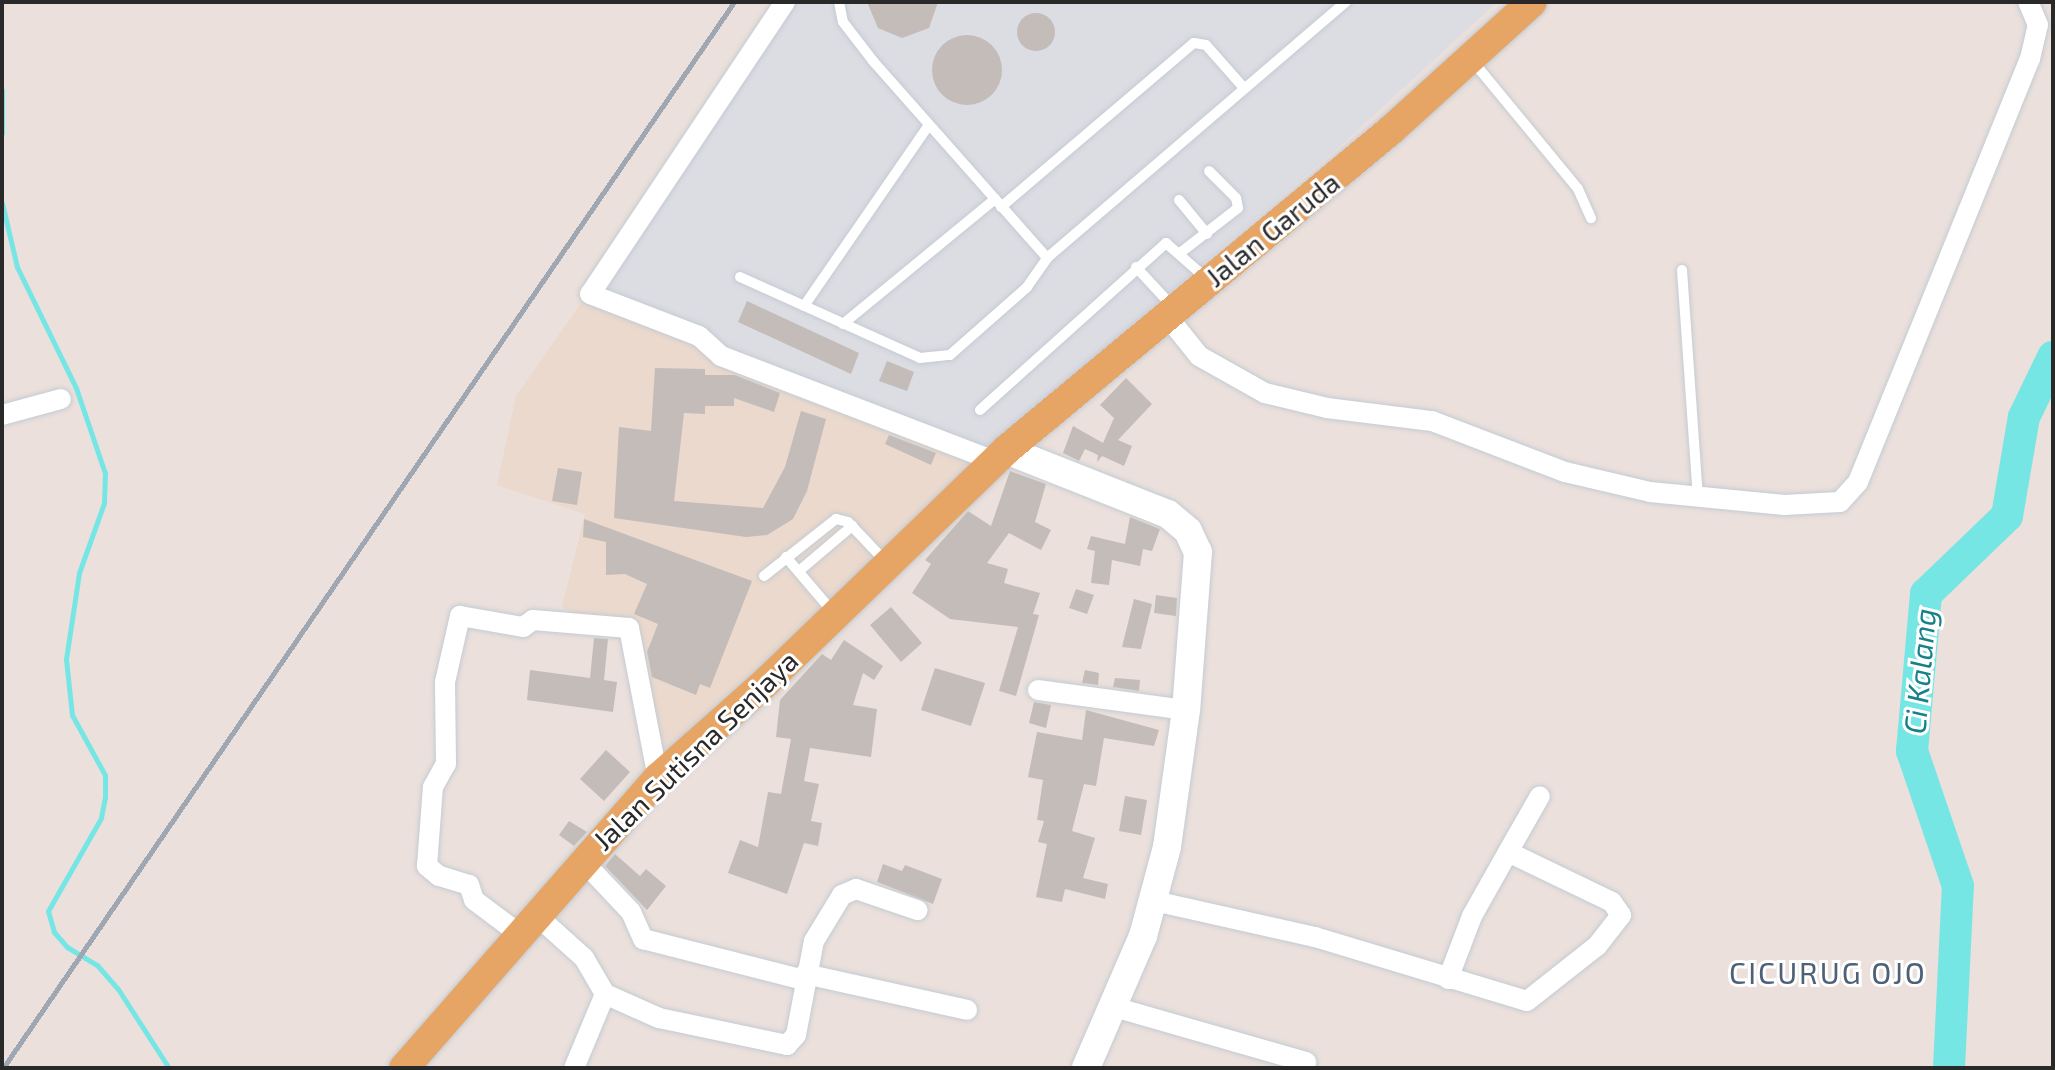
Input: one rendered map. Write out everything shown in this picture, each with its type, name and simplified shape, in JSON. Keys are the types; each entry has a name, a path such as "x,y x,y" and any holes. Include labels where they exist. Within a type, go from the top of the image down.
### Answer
{"main road":[{"name":"Jalan Garuda","path":"1000,456 1391,130 1532,2"},
{"name":"Jalan Sutisna Senjaya","path":"404,1068 582,860 658,778 766,682 834,612 1000,456"},
{"path":"1000,456 1157,509 1188,531 1199,564 1186,710 1167,847 1154,901 1114,1007 1086,1068"}],"street":[{"path":"785,2 592,287 592,297 699,336 721,356 1000,456"},
{"path":"1171,312 1199,356 1265,393 1327,408 1432,421 1565,472 1698,498 1831,504 1858,482 2030,59 2038,25 2028,2"},
{"path":"2,415 61,399"},
{"path":"658,778 629,628 533,620 523,627 460,616 445,682 446,764 433,787 427,866 439,876 469,885 474,900 527,923 584,958 605,994 659,1018 781,1046 796,1035 804,977 818,931 847,892 856,889 917,910"},
{"path":"1038,690 1186,710"},
{"path":"1448,979 1472,916 1540,796"},
{"path":"1154,901 1329,940 1527,1001 1619,923 1616,905 1508,852"},
{"path":"582,860 626,905 643,939 804,977 967,1010"},
{"path":"574,1068 605,994"},
{"path":"1114,1007 1306,1062"}],"lane":[{"path":"839,2 848,28 928,126 1047,258"},
{"path":"740,277 920,358 945,357 1027,287 1047,258 1346,2"},
{"path":"843,324 998,203 1194,43 1206,45 1244,88"},
{"path":"1470,58 1578,189 1591,218"},
{"path":"804,306 928,126"},
{"path":"1180,253 1207,234 1238,203 1209,171"},
{"path":"1179,200 1207,234"},
{"path":"980,410 1166,243 1208,281"},
{"path":"1136,267 1171,312"},
{"path":"1682,270 1698,498"},
{"path":"764,576 832,520 842,518 886,563"},
{"path":"799,571 852,526"},
{"path":"786,557 834,612"}],"shaded area":[{"path":"789,2 1497,2 1339,147 984,452 594,296"},
{"path":"583,300 985,463 660,763 631,646 562,607 585,514 497,485 516,396"}],"building":[{"path":"867,2 938,2 929,28 902,38 878,28"},
{"path":"1036,13 1050,18 1055,32 1050,46 1036,51 1022,46 1017,32 1022,18"},
{"path":"967,35 992,45 1002,70 992,95 967,105 942,95 932,70 942,45"},
{"path":"747,301 859,353 851,374 738,322"},
{"path":"887,361 914,372 907,391 879,381"},
{"path":"655,368 705,369 705,375 735,375 780,393 774,412 734,398 734,406 705,406 705,414 684,413 674,501 763,508 785,467 801,411 826,419 807,491 793,519 767,535 746,537 614,518 619,427 651,431"},
{"path":"1126,378 1152,404 1118,440 1132,446 1124,466 1102,456 1097,462 1098,455 1085,449 1079,461 1063,453 1073,426 1103,443 1114,418 1100,405"},
{"path":"889,435 936,453 931,465 885,444"},
{"path":"558,468 582,472 577,505 552,501"},
{"path":"1010,471 1046,484 1035,522 1051,530 1041,550 1009,533 987,563 1008,569 1004,583 1040,593 1033,614 1039,615 1016,696 999,691 1018,627 950,619 912,593 931,564 925,560 968,511 991,526"},
{"path":"1130,517 1160,529 1152,551 1143,549 1140,566 1112,560 1109,585 1091,583 1095,551 1087,549 1091,536 1125,544"},
{"path":"584,519 752,581 710,688 700,684 696,695 652,677 647,652 658,624 634,614 647,584 625,574 606,575 606,542 583,537"},
{"path":"1076,589 1094,595 1087,614 1069,608"},
{"path":"1156,595 1177,598 1176,616 1154,613"},
{"path":"1134,599 1152,604 1141,649 1122,647"},
{"path":"891,607 922,643 901,662 870,625"},
{"path":"594,638 608,639 604,680 617,682 613,712 527,700 530,670 590,678"},
{"path":"844,640 883,666 874,680 863,673 853,705 877,709 871,757 810,748 804,781 819,784 811,821 822,823 818,846 804,843 787,894 728,873 740,840 758,847 768,792 781,794 791,739 776,737 780,700 822,654 831,660"},
{"path":"935,668 985,683 971,726 921,710"},
{"path":"1085,670 1099,673 1098,685 1082,683"},
{"path":"1115,678 1140,680 1139,691 1113,687"},
{"path":"1034,702 1051,705 1046,728 1029,723"},
{"path":"1086,710 1159,730 1154,746 1104,738 1096,786 1084,784 1072,831 1095,838 1083,878 1108,884 1105,899 1065,889 1062,902 1036,897 1047,844 1038,842 1044,821 1037,820 1043,780 1028,777 1037,732 1082,740"},
{"path":"606,750 630,772 604,801 580,779"},
{"path":"1125,796 1147,800 1141,835 1119,831"},
{"path":"569,821 587,832 574,846 559,835"},
{"path":"615,854 640,876 646,869 666,886 647,910 605,866"},
{"path":"883,864 902,871 905,865 942,879 933,904 877,882"}],"waterway":[{"path":"2,90 2,133"},
{"path":"2,203 17,267 76,388 105,473 104,503 79,573 66,659 72,715 105,775 105,797 101,818 48,911 54,932 67,947 97,965 118,989 169,1068"},
{"name":"Ci Kalang","path":"1949,1068 1958,886 1912,751 1926,594 2007,516 2024,417 2053,357"}],"railway":[{"path":"3,1068 734,2"}],"district":[{"name":"CICURUG OJO","path":"1828,972"}]}
